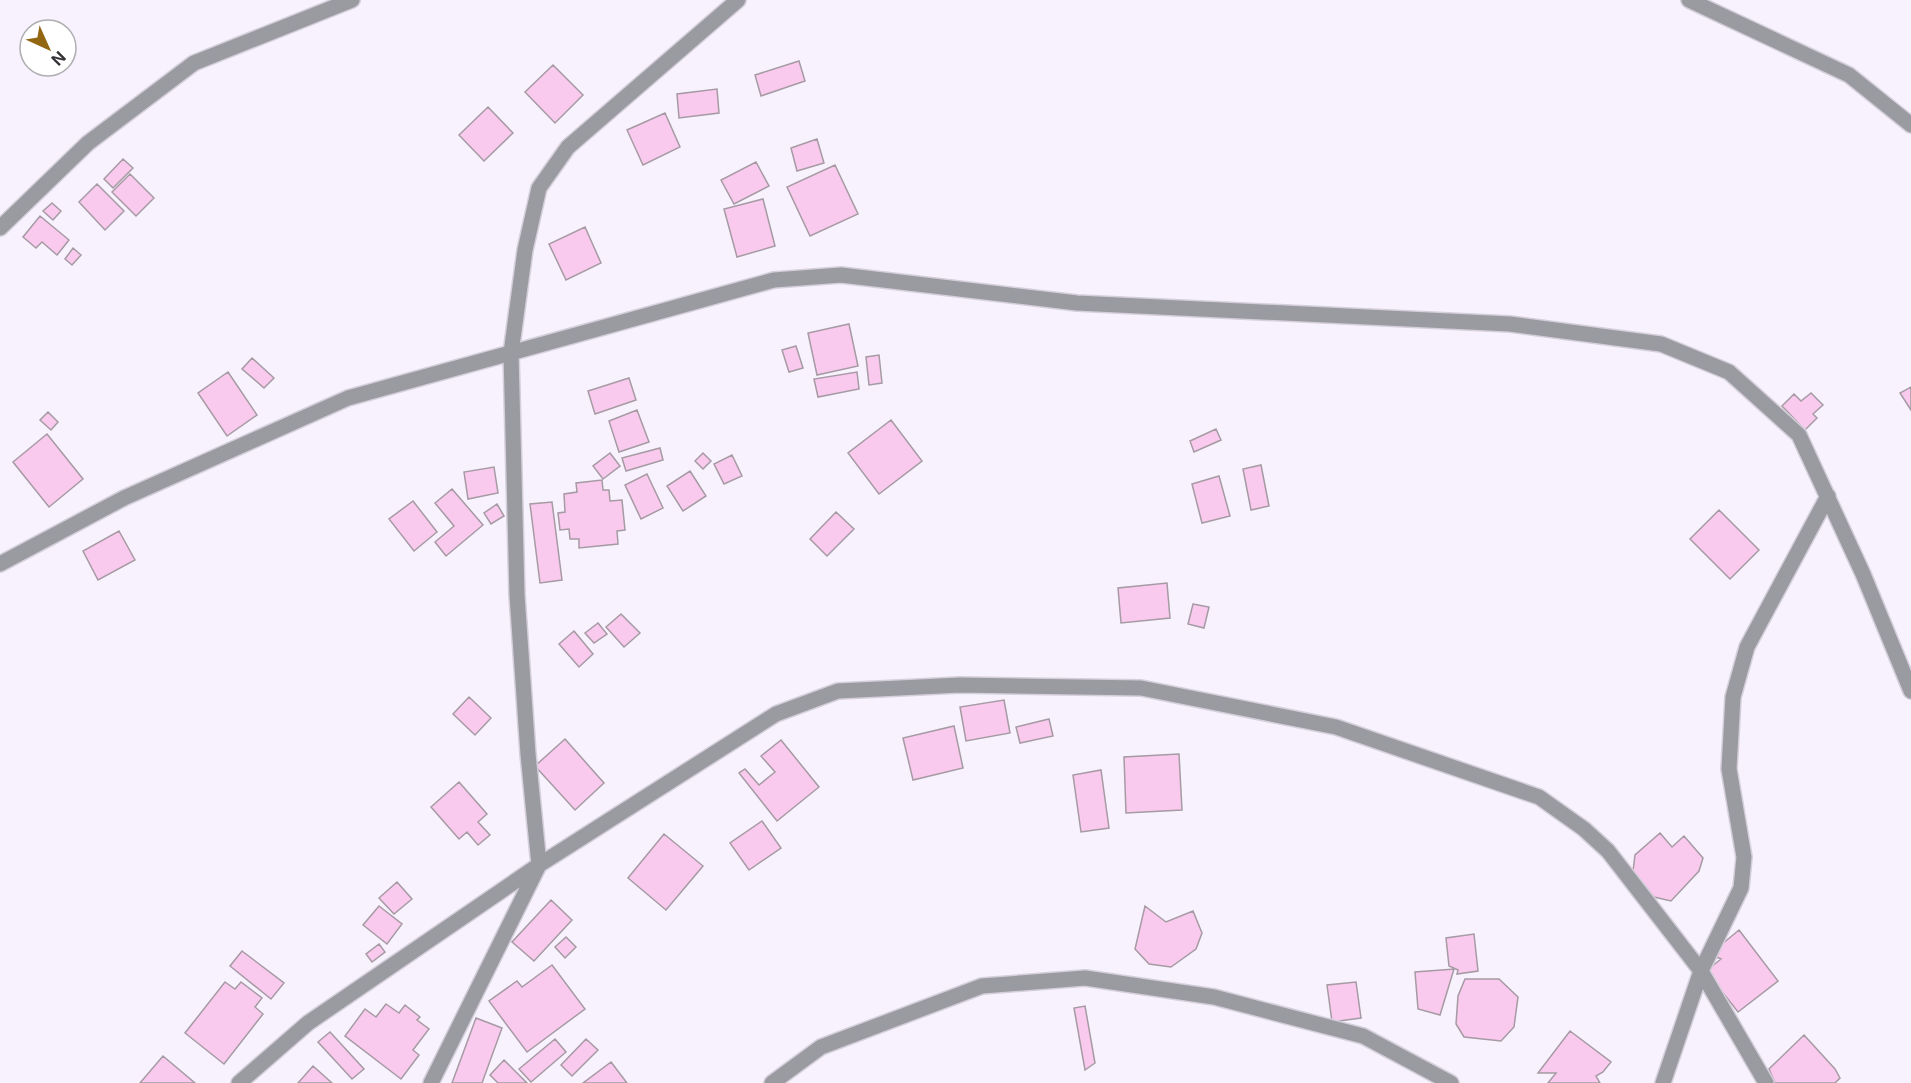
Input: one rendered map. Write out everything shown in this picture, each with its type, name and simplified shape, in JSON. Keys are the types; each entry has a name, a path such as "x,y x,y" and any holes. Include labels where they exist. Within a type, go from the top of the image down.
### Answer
{"street":[{"path":"0,228 88,143 195,63 352,0"},
{"path":"431,1083 539,865 528,754 517,595 511,353 525,250 539,188 568,147 738,0"},
{"path":"1689,0 1849,75 1911,125"},
{"path":"0,564 124,498 348,398 774,280 841,275 1077,303 1510,324 1661,344 1728,372 1799,435 1863,574 1911,691"},
{"path":"1664,1083 1701,971 1741,888 1744,857 1729,769 1733,697 1747,647 1828,496"},
{"path":"238,1083 308,1023 539,865 776,714 838,691 960,685 1141,687 1336,727 1539,797 1584,829 1608,851 1701,971 1766,1083"},
{"path":"772,1083 821,1047 982,986 1085,978 1214,997 1363,1036 1451,1083"}],"building":[{"path":"799,61 805,81 761,96 755,75"},
{"path":"553,65 583,95 555,123 525,92"},
{"path":"717,89 719,113 679,118 677,94"},
{"path":"488,107 513,133 484,161 459,135"},
{"path":"665,113 680,147 643,165 627,130"},
{"path":"817,139 824,163 797,171 791,148"},
{"path":"123,159 133,168 113,188 104,179"},
{"path":"756,162 769,186 734,204 721,180"},
{"path":"835,165 858,214 810,236 787,187"},
{"path":"130,174 154,198 136,216 112,192"},
{"path":"97,184 124,211 105,230 79,202"},
{"path":"763,199 775,246 737,257 724,209"},
{"path":"52,203 61,211 53,220 43,211"},
{"path":"40,216 69,240 57,255 42,242 36,248 23,237"},
{"path":"585,227 601,263 566,280 549,244"},
{"path":"73,248 81,255 72,265 65,259"},
{"path":"849,324 858,366 817,375 808,333"},
{"path":"796,346 803,368 789,372 782,350"},
{"path":"879,355 882,383 869,385 866,357"},
{"path":"252,358 274,378 264,388 242,369"},
{"path":"228,372 257,415 227,436 198,393"},
{"path":"857,372 859,389 818,397 814,379"},
{"path":"629,378 636,400 595,414 588,391"},
{"path":"1911,387 1911,410 1900,393"},
{"path":"1811,393 1823,405 1813,414 1817,418 1805,430 1782,406 1794,394 1801,401"},
{"path":"637,410 649,442 619,452 609,421"},
{"path":"48,412 58,422 51,430 40,420"},
{"path":"891,420 922,461 879,494 848,453"},
{"path":"1216,429 1221,440 1194,452 1190,441"},
{"path":"47,434 83,479 49,507 13,462"},
{"path":"660,448 663,460 626,471 622,458"},
{"path":"610,453 620,466 603,479 593,466"},
{"path":"703,453 711,461 703,469 695,461"},
{"path":"732,455 742,476 724,484 714,464"},
{"path":"1261,465 1269,506 1251,510 1243,469"},
{"path":"494,467 498,493 468,499 464,472"},
{"path":"690,471 706,496 683,511 667,486"},
{"path":"647,474 663,508 641,519 625,485"},
{"path":"1219,476 1230,516 1202,523 1192,484"},
{"path":"602,480 603,490 609,490 610,501 622,500 625,530 617,531 618,544 579,548 579,539 570,539 569,529 560,530 558,513 565,512 564,494 577,492 576,483"},
{"path":"452,489 483,525 446,556 435,542 454,526 435,503"},
{"path":"413,501 437,532 414,551 389,519"},
{"path":"552,502 562,580 540,583 530,504"},
{"path":"497,504 504,516 491,524 484,513"},
{"path":"1719,510 1759,550 1730,579 1690,539"},
{"path":"836,512 854,529 827,556 810,539"},
{"path":"119,531 135,560 98,580 83,551"},
{"path":"1167,583 1170,618 1121,623 1118,588"},
{"path":"1193,604 1209,607 1204,628 1188,624"},
{"path":"621,614 640,633 624,647 606,627"},
{"path":"598,623 607,634 594,643 585,633"},
{"path":"574,631 593,654 579,667 559,644"},
{"path":"469,697 491,718 475,735 453,714"},
{"path":"1004,700 1010,733 966,741 960,707"},
{"path":"1049,719 1053,736 1020,743 1016,727"},
{"path":"954,726 963,768 913,780 903,738"},
{"path":"565,739 604,783 575,810 535,766"},
{"path":"781,740 819,787 777,821 739,773 745,769 759,785 775,772 761,756"},
{"path":"1179,754 1182,810 1126,813 1124,757"},
{"path":"1101,770 1109,828 1081,832 1073,775"},
{"path":"459,782 487,814 478,822 490,835 478,845 467,832 459,839 431,807"},
{"path":"762,821 781,848 749,870 730,843"},
{"path":"1660,833 1672,847 1684,836 1703,858 1699,871 1671,901 1654,897 1633,871 1635,855"},
{"path":"664,834 703,866 666,910 628,878"},
{"path":"397,882 412,899 394,914 379,898"},
{"path":"551,900 572,920 534,961 512,942"},
{"path":"379,906 402,924 387,944 363,925"},
{"path":"1145,906 1166,922 1193,911 1202,933 1196,949 1171,967 1149,964 1135,949"},
{"path":"1739,930 1778,981 1738,1012 1706,971 1721,959 1710,954"},
{"path":"1474,934 1478,971 1457,974 1458,970 1449,966 1446,938"},
{"path":"566,937 576,947 565,958 555,947"},
{"path":"379,944 385,952 372,962 366,954"},
{"path":"242,951 284,983 271,999 230,966"},
{"path":"552,965 585,1009 527,1052 489,1001 517,981 522,987"},
{"path":"1454,969 1440,1015 1418,1009 1415,972"},
{"path":"1465,979 1499,979 1518,997 1514,1027 1501,1041 1464,1037 1456,1024 1458,996"},
{"path":"225,982 235,989 241,982 262,998 255,1007 263,1014 224,1064 185,1033"},
{"path":"1356,982 1361,1018 1332,1022 1327,985"},
{"path":"386,1004 399,1013 405,1005 420,1017 417,1020 429,1029 413,1050 419,1055 401,1079 345,1036 365,1009 376,1017"},
{"path":"1085,1006 1095,1063 1085,1070 1074,1008"},
{"path":"476,1018 502,1028 482,1083 452,1083"},
{"path":"1570,1031 1611,1062 1603,1072 1596,1076 1600,1083 1548,1083 1556,1073 1538,1073"},
{"path":"330,1032 364,1069 352,1079 318,1042"},
{"path":"1804,1035 1835,1069 1840,1078 1835,1083 1775,1083 1769,1069"},
{"path":"555,1039 566,1052 531,1082 519,1069"},
{"path":"586,1039 598,1050 572,1076 561,1065"},
{"path":"163,1056 195,1083 140,1083"},
{"path":"504,1060 527,1083 498,1083 490,1075"},
{"path":"611,1062 627,1083 583,1083"},
{"path":"313,1066 332,1083 298,1083"}]}
